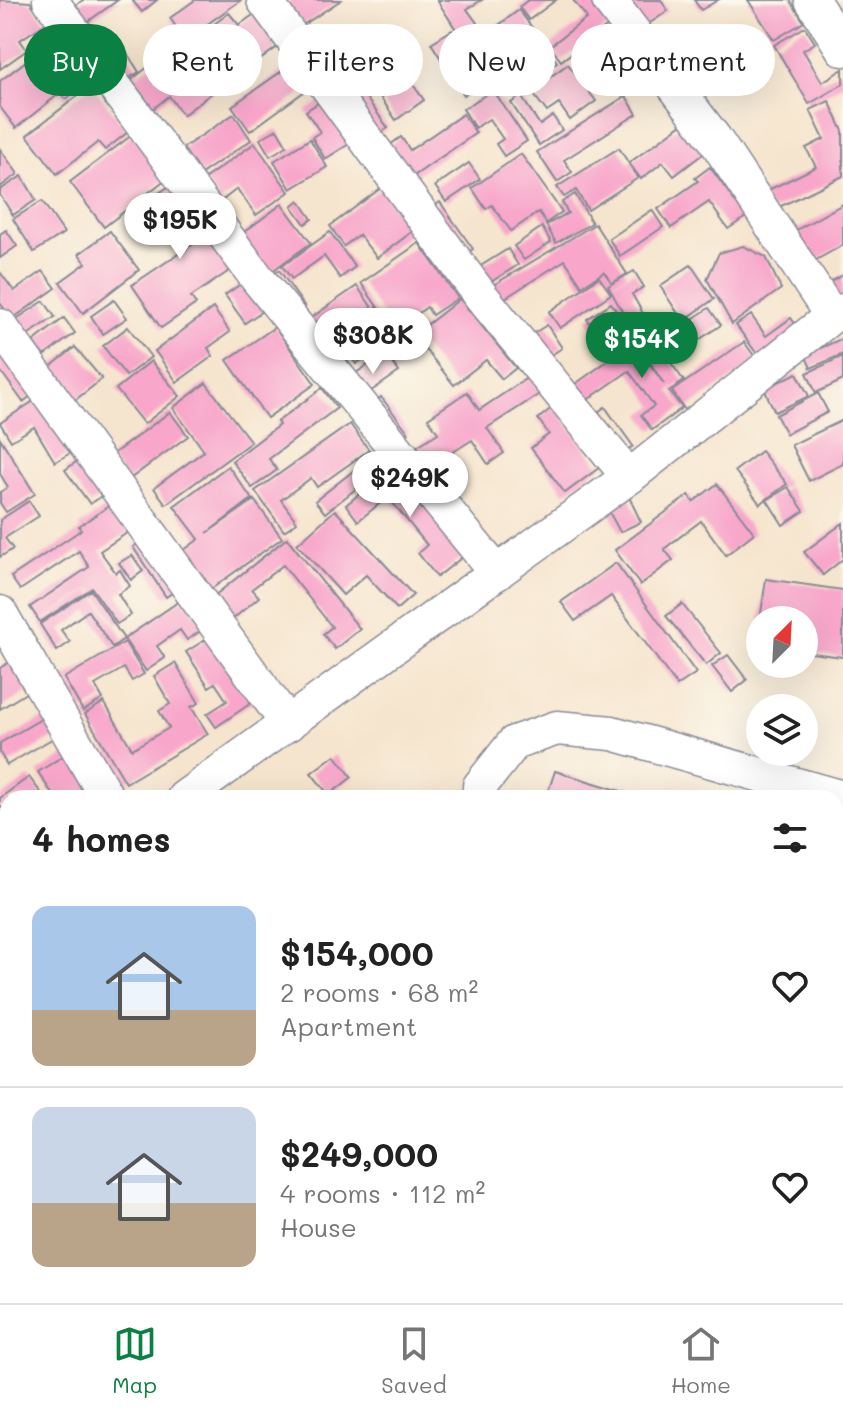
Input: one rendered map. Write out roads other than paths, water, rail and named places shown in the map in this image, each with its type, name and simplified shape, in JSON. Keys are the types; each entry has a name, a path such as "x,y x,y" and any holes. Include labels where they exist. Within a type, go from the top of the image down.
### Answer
{"street":[{"path":"50,0 257,278 497,573"},
{"path":"264,0 481,296 629,477"},
{"path":"195,790 629,477 837,313 714,138 609,0"},
{"path":"812,0 843,49"},
{"path":"0,326 288,724"},
{"path":"0,613 102,790"},
{"path":"480,790 514,743 557,728 612,733 815,790"}]}
